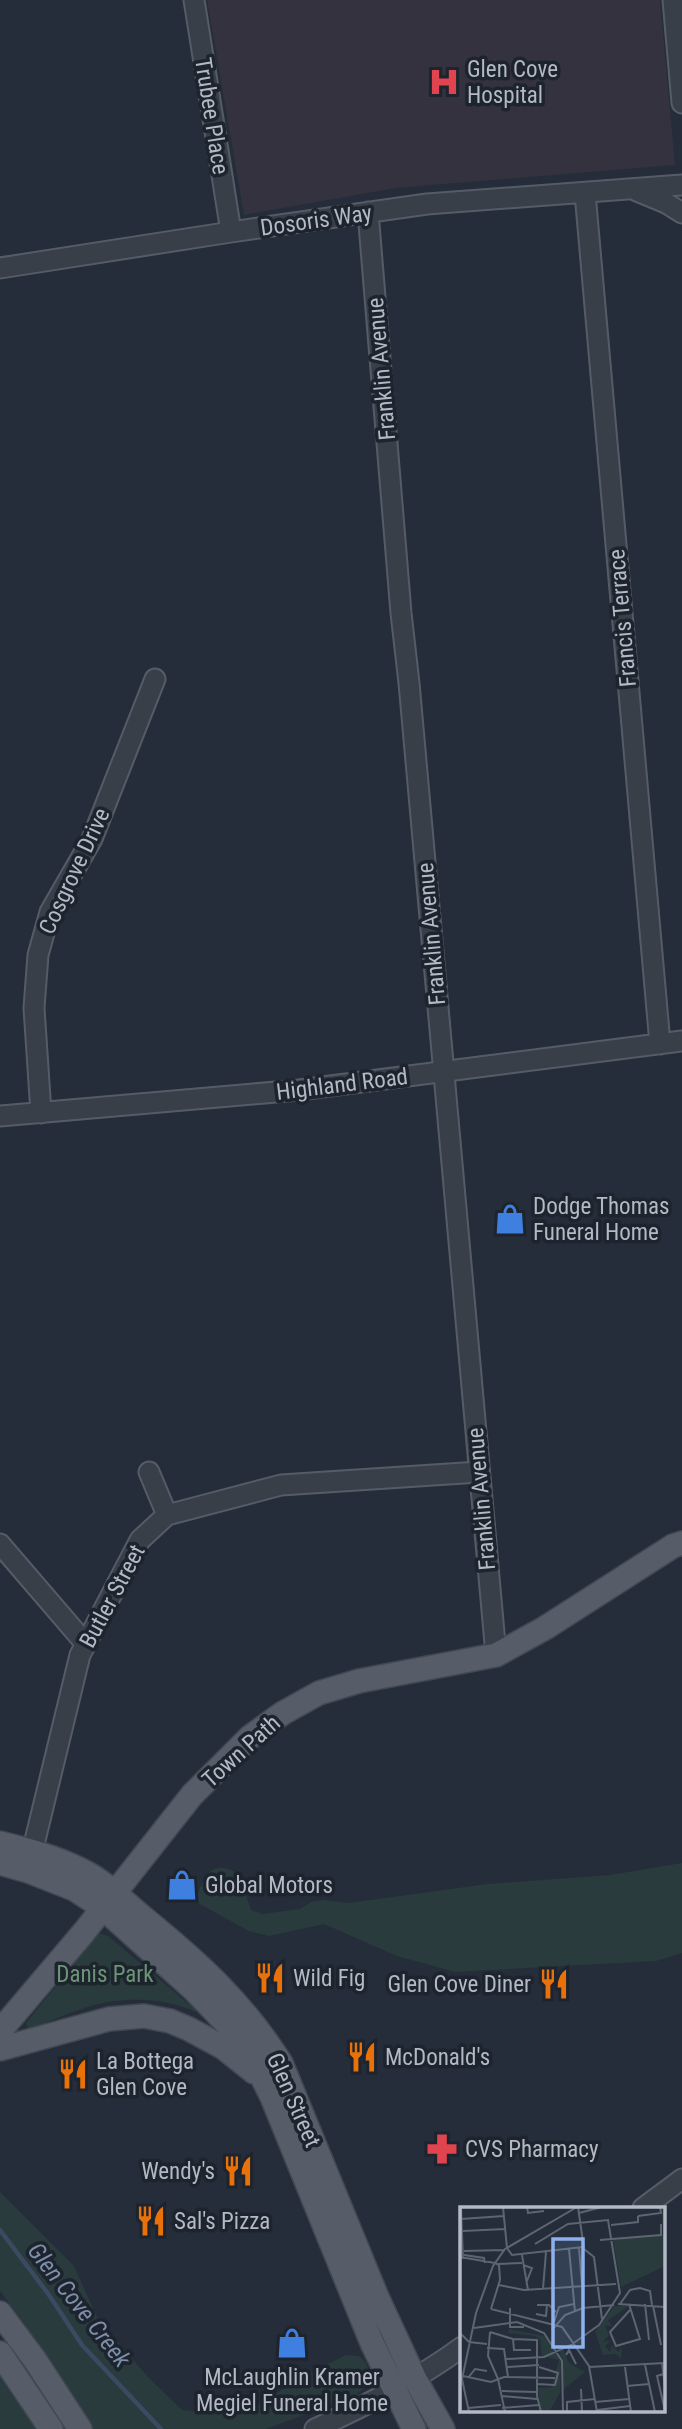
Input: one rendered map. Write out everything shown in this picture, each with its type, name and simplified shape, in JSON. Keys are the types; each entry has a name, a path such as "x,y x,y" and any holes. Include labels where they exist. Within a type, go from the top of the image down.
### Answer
{"main road":[{"name":"Town Path","path":"0,2031 192,1795 250,1737 283,1713 319,1693 359,1681 496,1655 545,1628 673,1546 682,1543"},
{"name":"Glen Street","path":"0,1843 74,1889 109,1900 211,1975 253,2022 281,2063 303,2145 372,2343 414,2429"},
{"name":"Glen Street","path":"0,1863 30,1861"},
{"name":"Glen Street","path":"109,1900 229,2026 252,2057 303,2145 415,2379 443,2429"},
{"path":"0,2049 109,2019 144,2016 170,2021 189,2029 223,2048 250,2070 262,2075"},
{"path":"189,2029 253,2022"},
{"path":"0,2313 35,2360 80,2429"},
{"path":"0,2353 51,2429"}],"street":[{"name":"Trubee Place","path":"194,0 231,232"},
{"path":"673,0 682,103"},
{"name":"Dosoris Way","path":"0,268 427,204 682,185"},
{"name":"Dosoris Way","path":"633,189 682,213"},
{"name":"Francis Terrace","path":"585,193 660,1044"},
{"name":"Franklin Avenue","path":"368,212 400,599 410,683 496,1655"},
{"name":"Cosgrove Drive","path":"41,1113 34,1008 38,955 50,912 92,839 155,679"},
{"name":"Highland Road","path":"0,1116 299,1090 682,1041"},
{"path":"149,1472 167,1516"},
{"name":"Butler Street","path":"30,1861 72,1683 85,1643 140,1540 167,1516 281,1485 479,1472"},
{"path":"0,1544 85,1643"},
{"path":"644,2207 682,2179"},
{"path":"315,2429 395,2391 460,2348"}],"shaded area":[{"name":"Glen Cove Hospital","path":"207,0 660,0 675,165 395,188 244,215"}],"green space":[{"path":"682,1863 682,1953 656,1961 455,1972 397,1956 324,1924 269,1936 249,1931 198,1903 196,1898 206,1876 215,1868 229,1869 239,1874 251,1910 262,1914 300,1909 311,1902 323,1900 349,1903 487,1884 610,1875"},
{"name":"Danis Park","path":"99,1933 108,1936 196,2010 195,2012 157,2001 117,2001 83,2008 28,2029 26,2023"},
{"path":"0,2192 74,2266 98,2319 148,2377 182,2410 201,2412 259,2404 306,2375 346,2355 359,2356 367,2364 369,2376 366,2386 355,2396 266,2429 87,2429 24,2323 0,2291"},
{"path":"0,2365 42,2429 0,2429"}],"waterway":[{"name":"Glen Cove Creek","path":"0,2230 49,2295 82,2345 161,2429"}],"place":[{"name":"Glen Cove Hospital","path":"444,82"},
{"name":"Dodge Thomas Funeral Home","path":"510,1219"},
{"name":"Global Motors","path":"182,1885"},
{"name":"Wild Fig","path":"270,1978"},
{"name":"Glen Cove Diner","path":"554,1984"},
{"name":"McDonald's","path":"362,2057"},
{"name":"La Bottega Glen Cove","path":"73,2074"},
{"name":"CVS Pharmacy","path":"442,2149"},
{"name":"Wendy's","path":"238,2171"},
{"name":"Sal's Pizza","path":"151,2221"},
{"name":"McLaughlin Kramer Megiel Funeral Home","path":"292,2343"}]}
